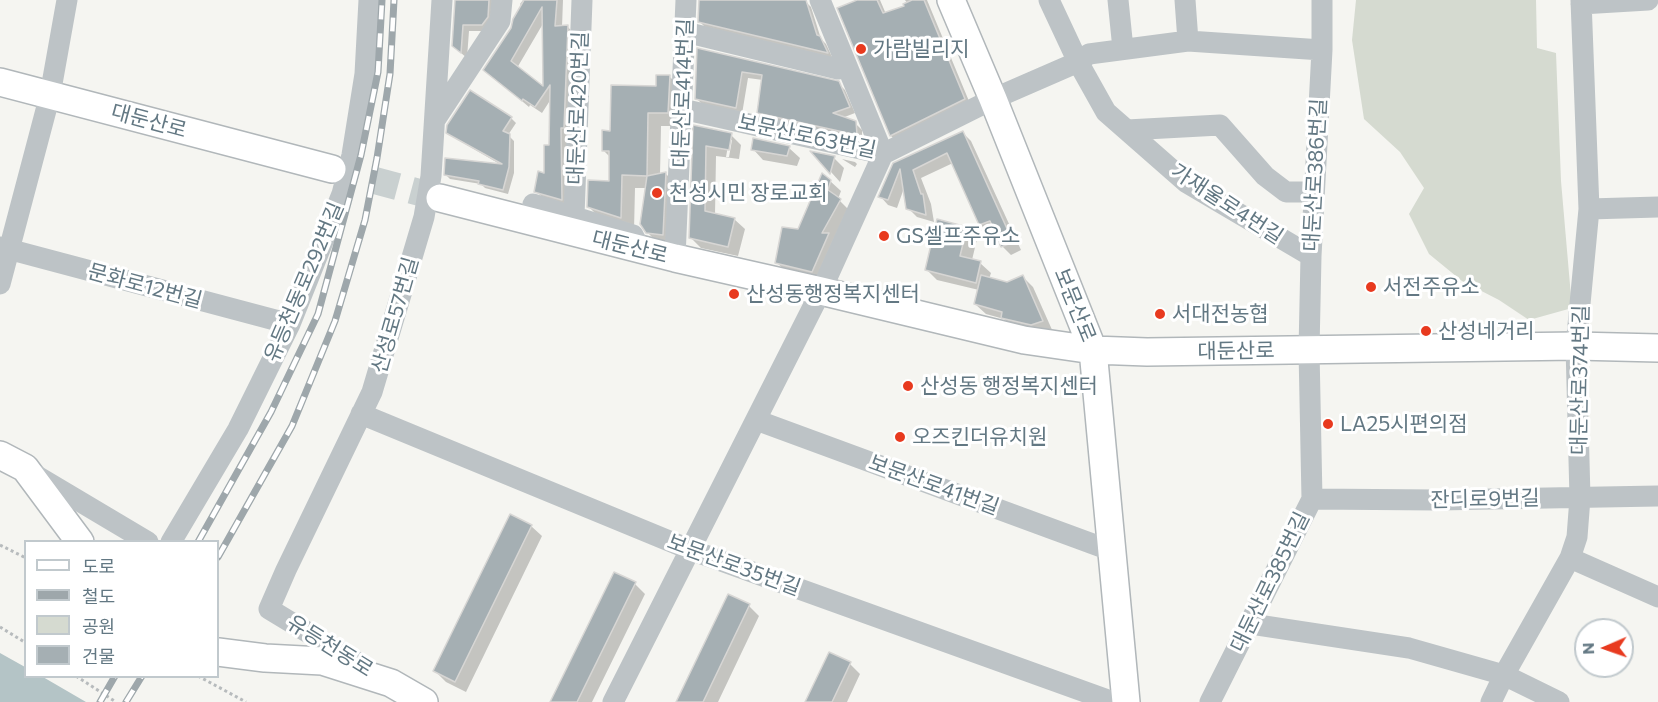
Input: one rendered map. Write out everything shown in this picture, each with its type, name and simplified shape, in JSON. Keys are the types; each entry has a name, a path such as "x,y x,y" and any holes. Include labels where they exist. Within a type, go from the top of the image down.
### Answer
{"main road":[{"name":"보문산로","path":"951,0 1094,350 1126,702"},
{"name":"대둔산로","path":"0,82 332,169"},
{"name":"대둔산로","path":"440,198 640,249 676,246 821,291 1024,340 1094,350 1148,352 1576,346 1658,348"},
{"path":"0,454 25,468 79,540"},
{"name":"유등천동로","path":"219,652 264,658 322,661 391,683 424,702"}],"street":[{"path":"0,284 5,248 50,95 67,0"},
{"name":"유등천동로292번길","path":"172,540 238,429 290,324 342,194 352,155 365,74 369,0"},
{"name":"산성로57번길","path":"269,609 372,392 424,217 431,176 442,0"},
{"path":"435,121 500,21 501,0"},
{"name":"대둔산로420번길","path":"574,216 582,0"},
{"name":"대둔산로414번길","path":"676,246 686,0"},
{"path":"613,702 821,291 883,154 820,0"},
{"name":"가재울로4번길","path":"1049,0 1078,62 1106,112 1187,183 1311,256"},
{"path":"1118,0 1123,49"},
{"path":"1185,0 1188,41"},
{"name":"대둔산로386번길","path":"1309,350 1313,192 1322,50 1322,0"},
{"path":"1581,2 1648,0"},
{"name":"대둔산로374번길","path":"1491,702 1570,558 1577,537 1580,498 1576,346 1589,209 1581,2"},
{"path":"685,32 838,69 847,68"},
{"name":"보문산로63번길","path":"682,109 883,154 993,99 1078,62 1089,54 1188,41 1322,50"},
{"path":"1127,130 1220,125 1264,176 1286,192 1313,192"},
{"path":"533,204 633,235 640,249"},
{"path":"1589,209 1658,207"},
{"name":"문화로12번길","path":"5,248 290,324"},
{"name":"대둔산로385번길","path":"1210,702 1312,499 1309,350"},
{"name":"보문산로35번길","path":"361,414 691,550 1113,702"},
{"name":"보문산로41번길","path":"756,420 1112,551"},
{"path":"25,468 145,540"},
{"name":"잔디로9번길","path":"1312,499 1437,500 1658,496"},
{"path":"1570,558 1658,597"},
{"name":"유등천동로","path":"269,609 391,683"},
{"path":"1251,624 1409,648 1504,675 1559,702"}],"path":[{"path":"0,545 24,557"},
{"path":"0,627 24,642"},
{"path":"79,678 116,702"},
{"path":"202,678 246,702"}],"green space":[{"path":"1356,0 1536,0 1537,48 1556,53 1561,181 1572,308 1529,320 1499,300 1462,281 1429,254 1409,214 1424,188 1400,152 1364,119 1352,40"}],"shaded area":[{"path":"0,653 24,666 24,678 45,678 86,702 0,702"}],"building":[{"path":"455,0 489,0 488,17 482,25 463,25 461,53 452,46"},
{"path":"524,0 557,0 555,26 568,25 564,128 561,128 562,200 534,192 538,171 544,173 544,145 549,145 550,85 535,107 523,99 522,101 483,70 511,28 513,19","holes":["542,7 543,86 511,61"]},
{"path":"699,0 806,0 817,35 820,36 828,53 698,22"},
{"path":"857,0 877,0 883,13 904,6 903,4 912,0 924,0 965,99 890,136 837,8"},
{"path":"697,48 839,81 850,107 833,113 856,121 857,135 757,113 762,75 742,72 736,108 695,99"},
{"path":"656,75 670,75 668,113 648,113 647,176 622,175 621,218 587,207 588,180 609,181 609,151 602,151 602,130 610,131 611,85 656,86"},
{"path":"470,90 512,117 503,131 510,134 509,167 503,190 478,184 479,181 444,175 445,158 502,164 446,133 447,125"},
{"path":"693,125 732,133 729,150 706,146 705,211 735,218 728,247 689,238"},
{"path":"963,131 1013,242 1001,247 990,221 979,225 947,153 913,170 921,194 923,194 926,215 906,209 900,169 888,200 878,197 893,163"},
{"path":"753,138 790,146 787,156 751,150"},
{"path":"810,151 835,156 830,174"},
{"name":"천성시민 장로교회","path":"666,172 663,235 646,233 640,224 647,176"},
{"path":"822,173 831,180 828,190 841,199 822,233 829,233 812,272 775,263 782,227 798,229"},
{"path":"937,219 967,227 960,256 981,261 976,283 925,270"},
{"path":"981,275 1007,282 1023,275 1043,321 1031,325 1001,318 1002,312 974,304"},
{"path":"510,514 532,525 455,682 433,671"},
{"path":"614,572 636,582 577,702 550,702"},
{"path":"728,594 750,604 703,702 676,702"},
{"path":"829,652 851,662 832,702 805,702"}],"tunnel":[{"path":"332,169 440,198"}],"railway":[{"path":"199,540 271,412 318,314 361,155 378,72 382,0"},
{"path":"219,555 292,426 335,321 365,220 377,158 390,74 394,0"},
{"path":"100,702 114,678"},
{"path":"126,702 141,678"}],"place":[{"name":"가람빌리지","path":"861,49"},
{"name":"천성시민 장로교회","path":"657,193"},
{"name":"GS셀프주유소","path":"884,236"},
{"name":"서전주유소","path":"1371,287"},
{"name":"산성동행정복지센터","path":"734,294"},
{"name":"서대전농협","path":"1160,314"},
{"name":"산성네거리","path":"1426,331"},
{"name":"산성동 행정복지센터","path":"908,386"},
{"name":"LA25시편의점","path":"1328,424"},
{"name":"오즈킨더유치원","path":"900,437"}]}
